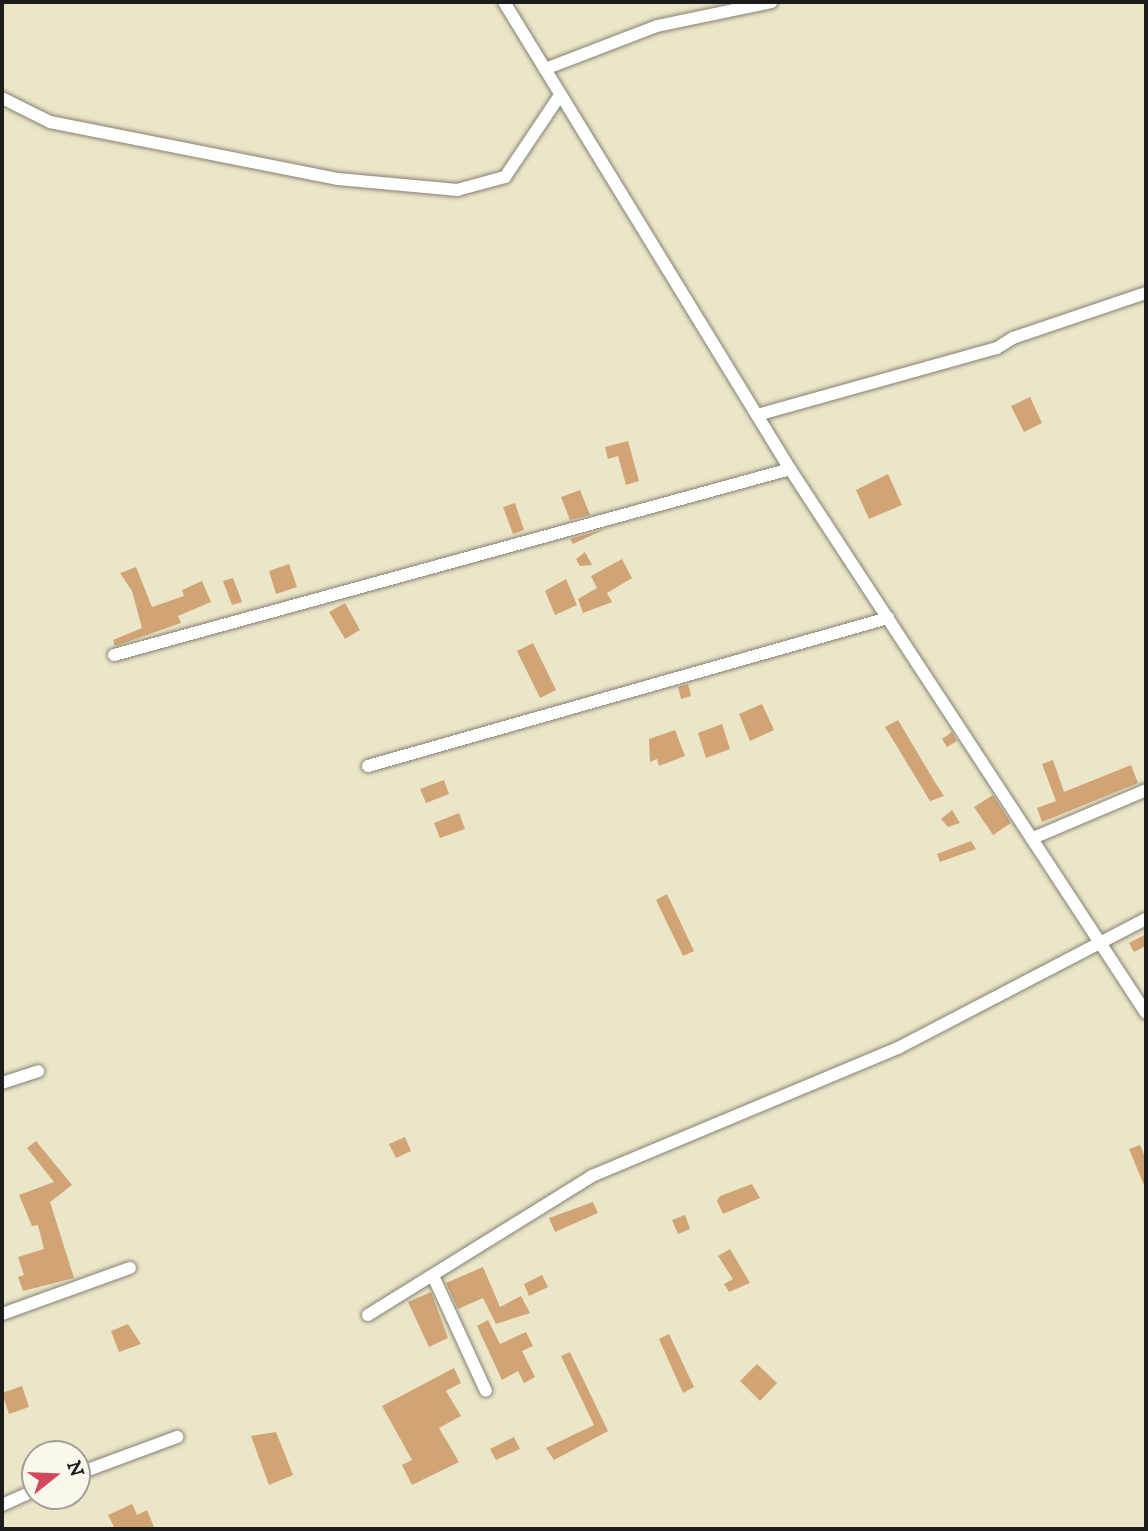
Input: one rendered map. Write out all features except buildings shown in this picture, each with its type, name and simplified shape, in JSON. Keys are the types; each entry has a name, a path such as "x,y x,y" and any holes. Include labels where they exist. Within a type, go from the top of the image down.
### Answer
{"street":[{"path":"504,2 790,469 1146,1013"},
{"path":"545,69 657,26 772,2"},
{"path":"2,98 50,122 338,179 457,190 505,177 560,95"},
{"path":"757,415 997,348 1013,338 1146,293"},
{"path":"114,655 790,469"},
{"path":"368,766 888,618"},
{"path":"1033,838 1146,790"},
{"path":"368,1315 434,1278 592,1176 898,1048 1100,940 1146,919"},
{"path":"2,1083 37,1071"},
{"path":"2,1314 130,1268"},
{"path":"434,1278 486,1391"},
{"path":"91,1469 177,1437"},
{"path":"2,1505 21,1496"}]}
